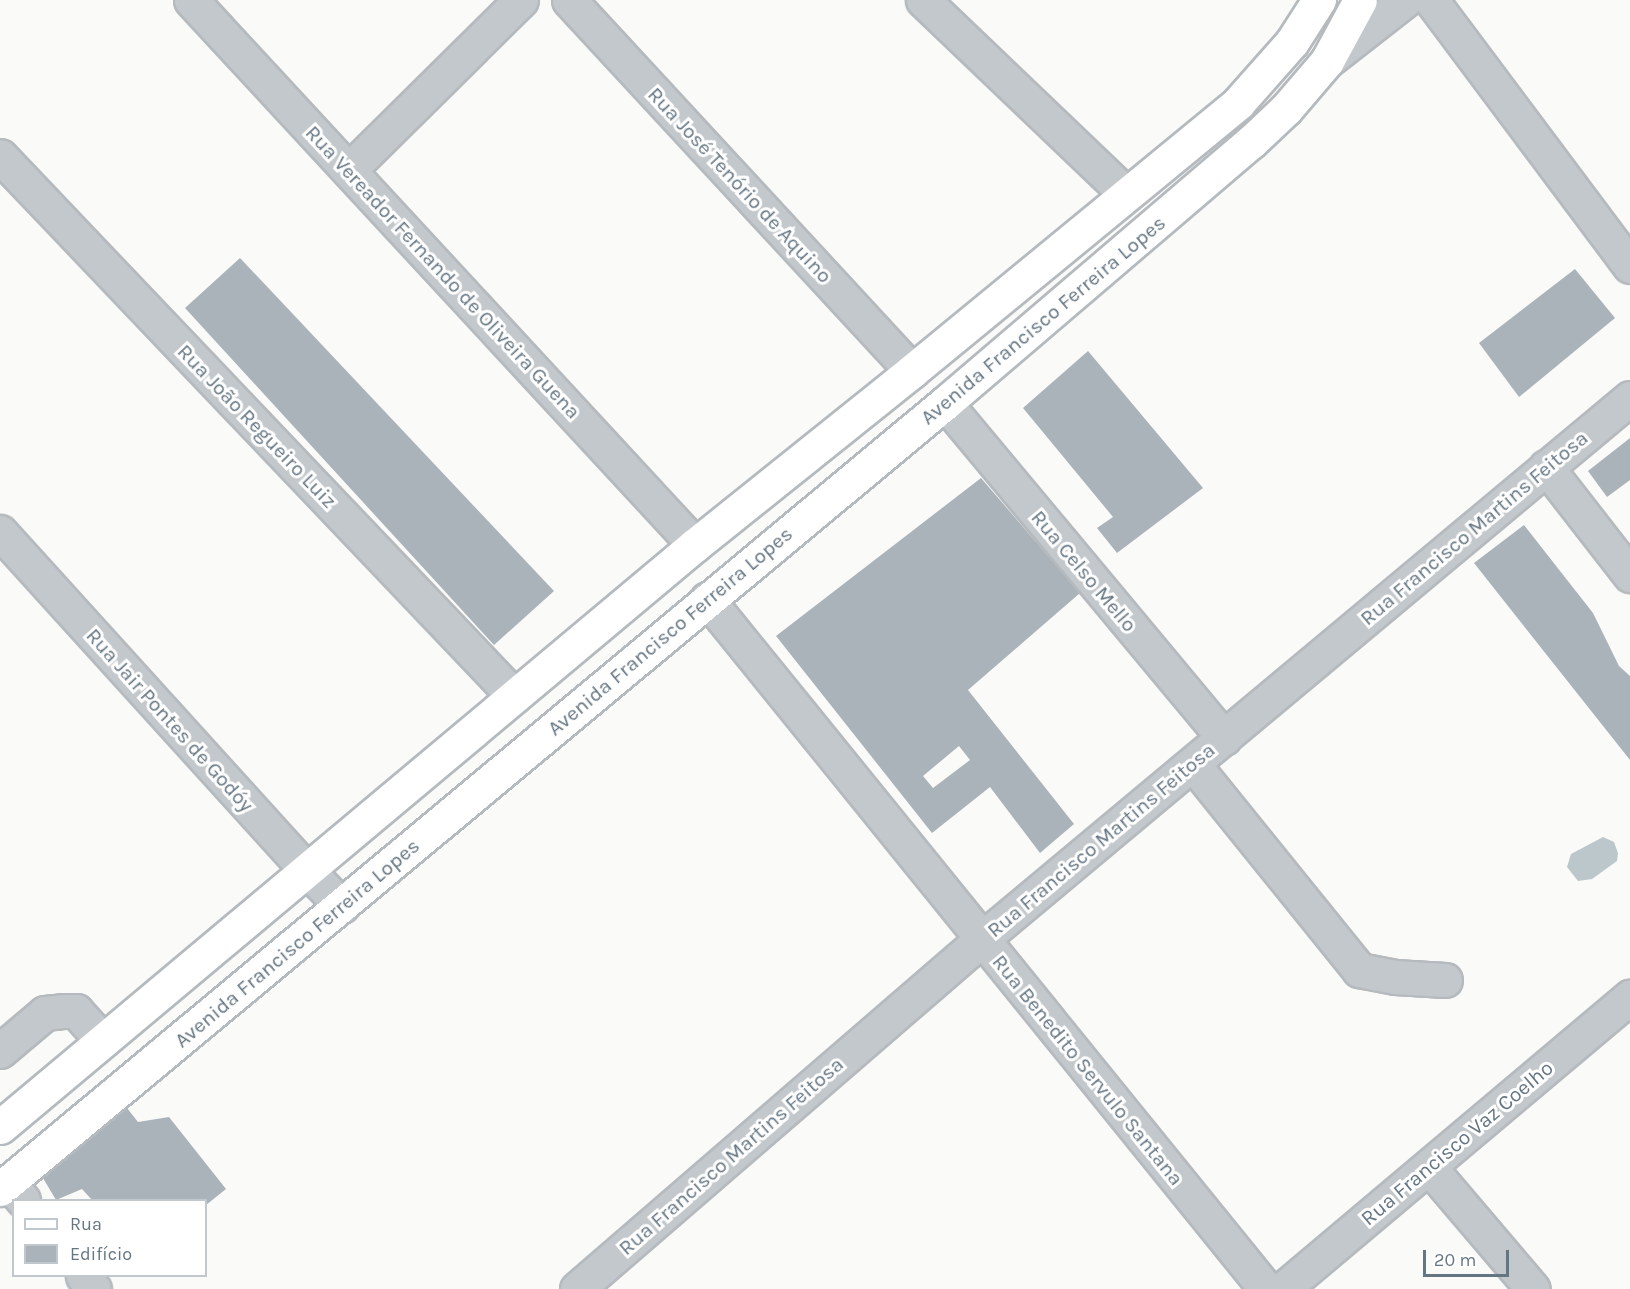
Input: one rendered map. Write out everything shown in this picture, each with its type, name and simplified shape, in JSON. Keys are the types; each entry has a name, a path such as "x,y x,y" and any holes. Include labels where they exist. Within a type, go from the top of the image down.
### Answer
{"main road":[{"path":"0,1127 695,544 912,371 1125,193 1238,103 1292,42 1319,0"},
{"name":"Avenida Francisco Ferreira Lopes","path":"10,1190 342,906 707,599 945,403 1251,142 1286,109 1327,61 1360,0"}],"street":[{"name":"Rua Vereador Fernando de Oliveira Guena","path":"191,0 695,544"},
{"path":"350,170 521,0"},
{"name":"Rua José Tenório de Aquino","path":"569,0 912,371"},
{"path":"923,0 1125,193"},
{"name":"Avenida Francisco Ferreira Lopes","path":"1327,61 1405,0"},
{"path":"1431,0 1630,266"},
{"name":"Rua João Regueiro Luiz","path":"0,156 514,696"},
{"name":"Rua Francisco Martins Feitosa","path":"577,1289 982,939 1630,398"},
{"name":"Rua Celso Mello","path":"945,403 1224,738"},
{"path":"1546,467 1630,575"},
{"name":"Rua Jair Pontes de Godóy","path":"0,532 306,870 342,906"},
{"name":"Rua Benedito Servulo Santana","path":"707,599 1266,1289"},
{"path":"1193,764 1359,970 1395,977 1445,980"},
{"name":"Rua Francisco Vaz Coelho","path":"1283,1289 1630,997"},
{"path":"0,1051 45,1013 63,1011 76,1011 103,1041"},
{"path":"1429,1167 1533,1289"},
{"path":"85,1277 94,1289"}],"shaded area":[{"path":"1603,837 1614,842 1618,853 1617,861 1592,879 1578,881 1567,867 1571,854"}],"building":[{"path":"240,258 554,591 494,645 185,308"},
{"path":"1575,269 1615,318 1519,397 1479,343"},
{"path":"1088,351 1203,488 1117,553 1097,528 1113,517 1023,408"},
{"path":"1630,438 1630,480 1607,497 1588,471"},
{"path":"981,478 1080,593 968,690 1074,824 1040,853 990,787 932,833 776,636","holes":["959,746 970,760 933,788 923,776"]},
{"path":"1524,525 1593,613 1619,666 1630,676 1630,760 1474,563"},
{"path":"127,1108 138,1122 169,1117 226,1189 207,1204 207,1199 91,1199 82,1189 55,1199 43,1178"}]}
